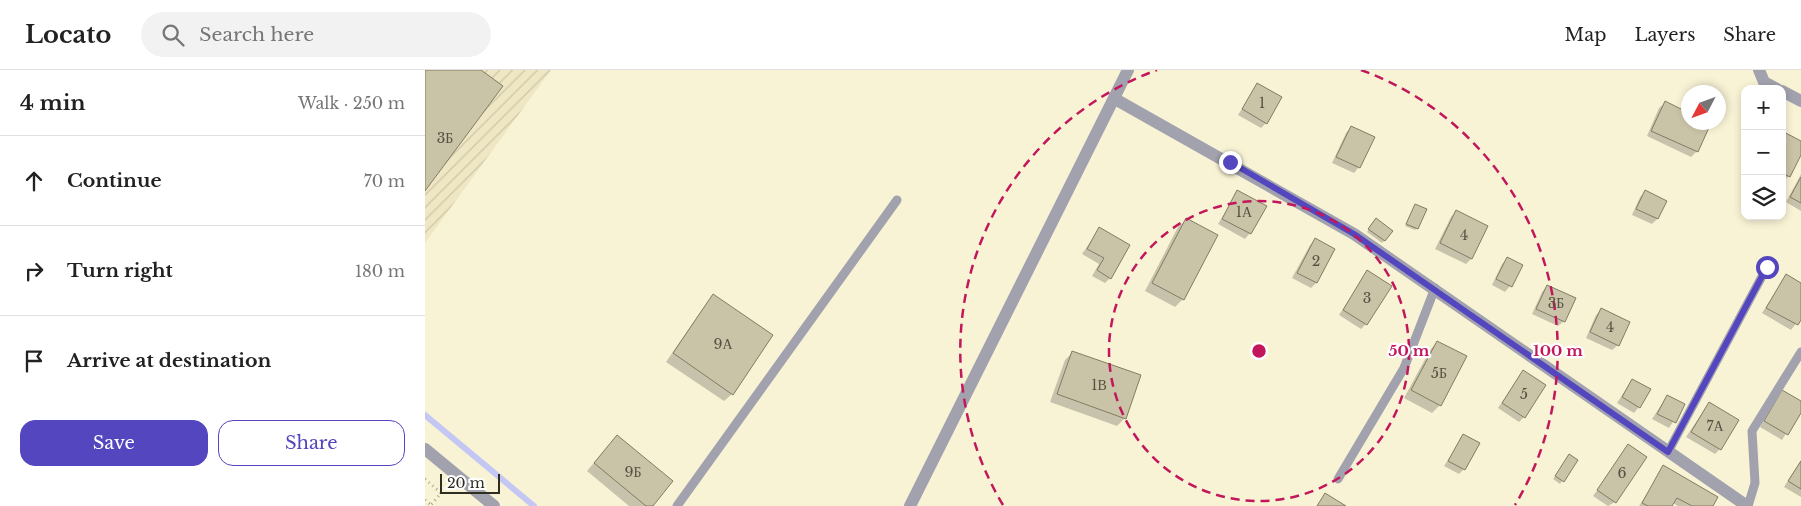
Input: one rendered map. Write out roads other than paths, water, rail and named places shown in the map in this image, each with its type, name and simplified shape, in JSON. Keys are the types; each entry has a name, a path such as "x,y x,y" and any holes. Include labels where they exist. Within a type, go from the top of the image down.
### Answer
{"street":[{"path":"909,506 1128,70"},
{"path":"1759,70 1764,82 1770,85"},
{"path":"1786,93 1801,101"},
{"path":"1115,99 1354,234 1435,288 1747,506"},
{"path":"425,449 494,506"}],"lane":[{"path":"677,506 897,200"},
{"path":"1668,452 1767,267"},
{"path":"1338,479 1404,368 1435,288"},
{"path":"1747,506 1755,483 1752,431 1801,352"}],"waterway":[{"path":"425,415 534,506"}]}
